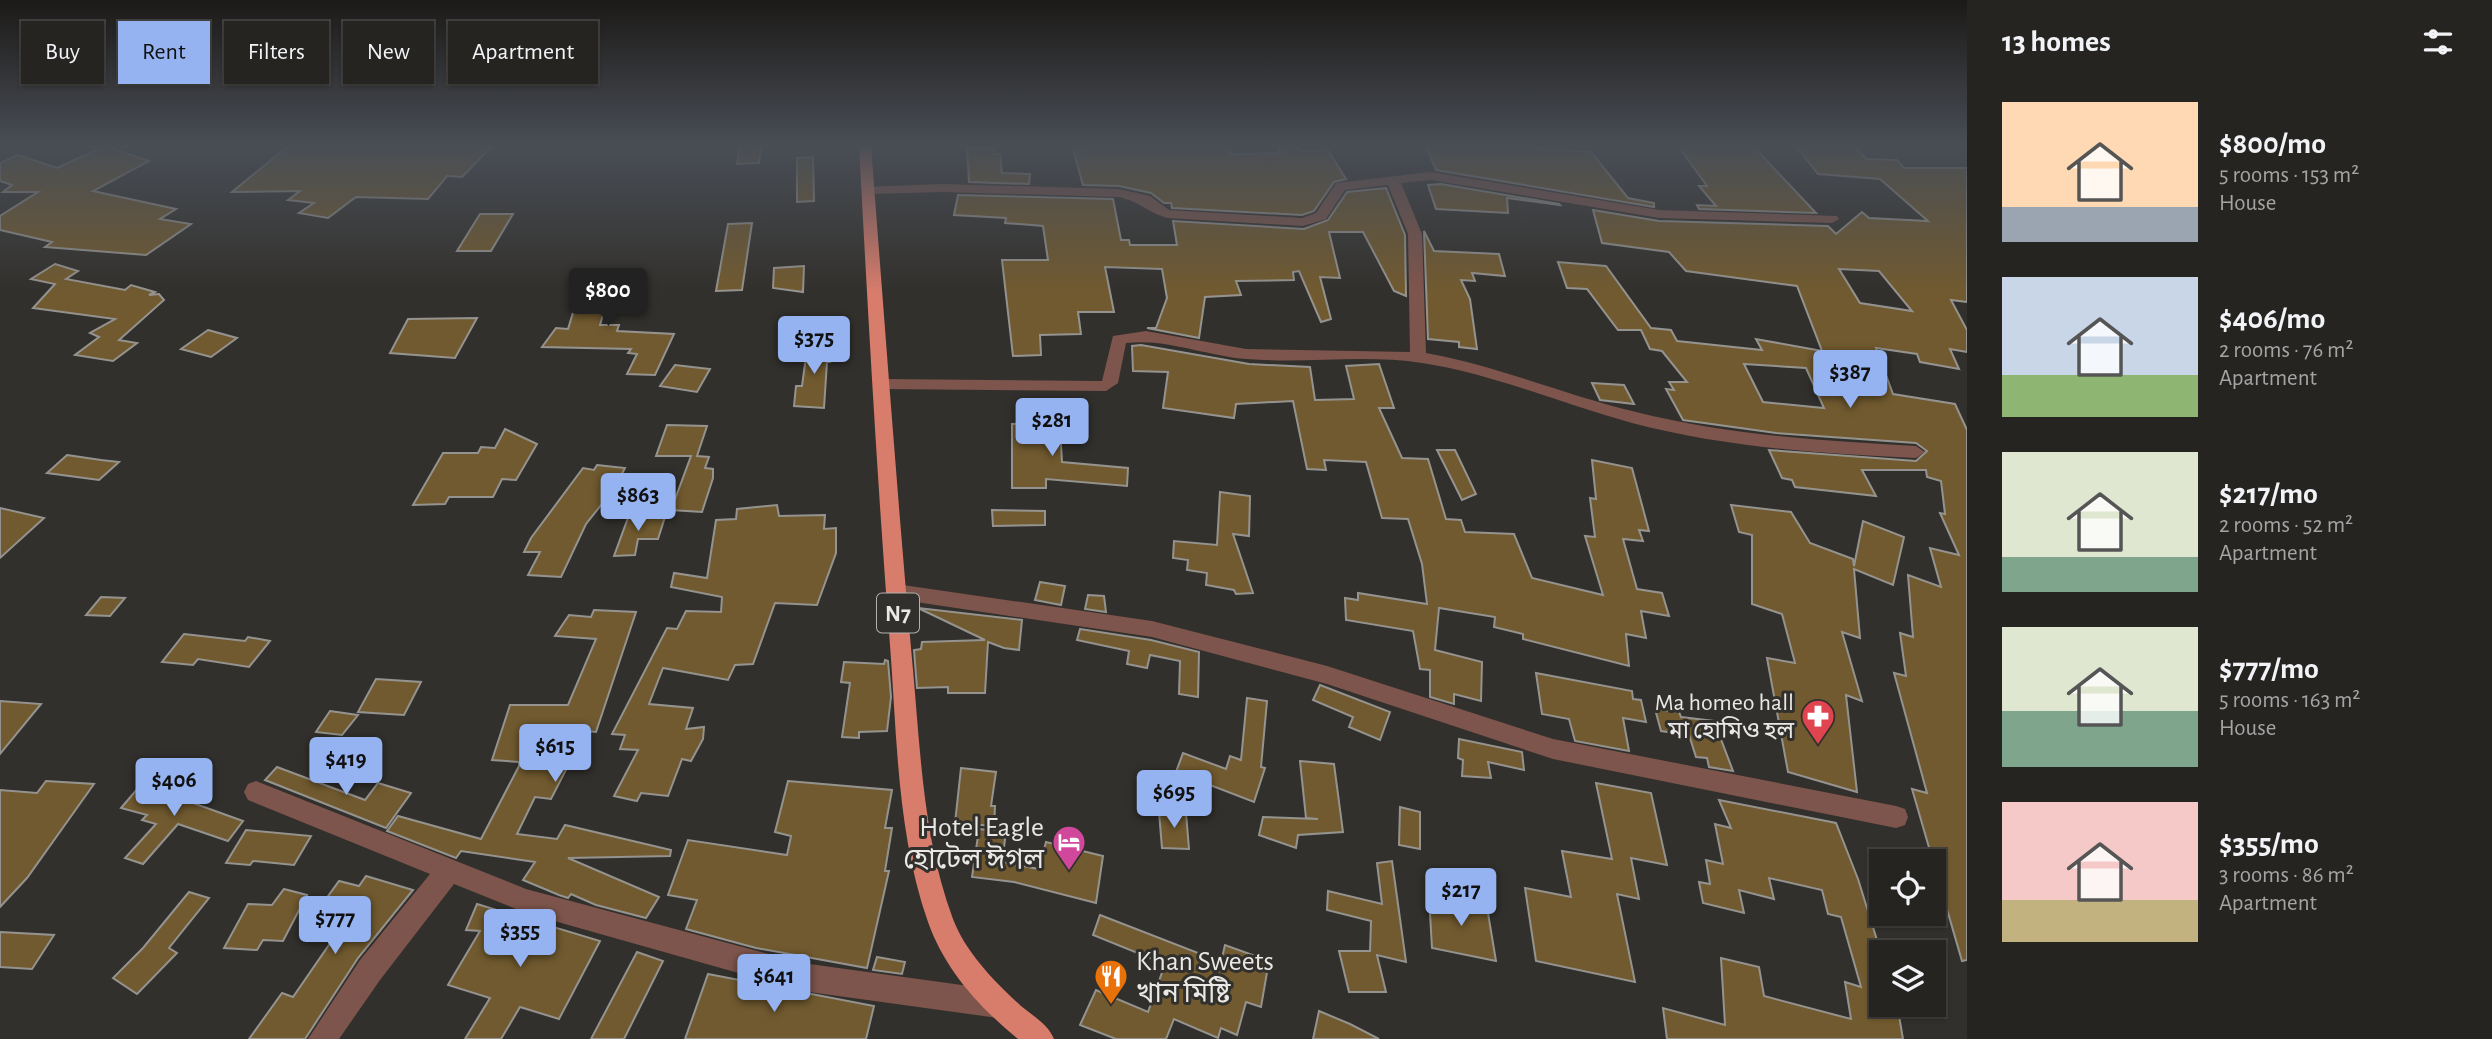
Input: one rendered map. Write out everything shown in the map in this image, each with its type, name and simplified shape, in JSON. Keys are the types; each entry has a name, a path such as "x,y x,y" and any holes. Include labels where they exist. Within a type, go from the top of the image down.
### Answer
{"highway":[{"name":"N7","path":"868,194 896,592 922,853 942,926 957,953 998,1004 1040,1039"}],"street":[{"path":"1125,194 1145,200 1158,211 1168,214 1303,222 1321,216 1335,194"},
{"path":"1398,194 1415,234 1418,356"},
{"path":"1542,194 1659,214 1832,219"},
{"path":"881,384 1106,386 1110,383 1119,339 1146,336 1246,354 1418,356 1458,364 1635,418 1727,435 1833,448 1916,452"},
{"path":"896,592 1152,629 1327,676 1553,749 1896,817"},
{"path":"256,792 526,901 802,977 998,1004"},
{"path":"322,1039 370,970 449,870"}],"building":[{"path":"34,194 109,194 176,209 160,219 191,224 146,255 45,247 52,242 0,230 0,216"},
{"path":"295,194 432,194 428,199 356,197 328,218 299,213 314,203 288,200"},
{"path":"797,194 814,194 814,201 797,202"},
{"path":"1153,194 1325,194 1314,211 1302,215 1172,208 1171,203 1164,203"},
{"path":"1345,194 1389,194 1405,235 1406,296 1394,291 1363,232 1329,232 1340,278 1320,277 1331,319 1321,322 1299,271 1293,272 1294,280 1236,281 1241,295 1205,297 1199,338 1147,328 1156,328 1167,298 1162,269 1105,267 1114,312 1078,312 1081,334 1040,335 1041,355 1013,356 1002,260 1048,260 1043,226 1005,223 1006,218 954,215 958,195 1113,199 1121,240 1129,240 1130,245 1177,245 1173,221 1304,229 1328,220"},
{"path":"1431,194 1503,194 1560,205 1507,198 1508,213 1436,209"},
{"path":"1580,194 1625,194 1628,198 1654,203 1654,207"},
{"path":"1706,194 1799,194 1816,213 1699,209 1697,205 1716,206"},
{"path":"1898,194 1967,194 1967,302 1951,300 1967,330 1967,352 1950,349 1959,369 1920,362 1917,354 1876,348 1893,394 1955,404 1967,430 1967,960 1962,961 1946,906 1946,849 1929,849 1912,789 1927,793 1894,673 1906,676 1900,633 1913,637 1908,575 1941,587 1930,548 1959,555 1940,513 1945,514 1941,481 1927,477 1926,470 1862,470 1876,496 1795,487 1792,480 1782,478 1769,450 1916,461 1927,451 1916,443 1776,433 1683,420 1666,389 1674,390 1669,382 1687,382 1662,351 1650,349 1641,330 1618,330 1587,289 1567,288 1558,262 1606,266 1651,328 1671,330 1677,341 1762,350 1756,339 1822,351 1797,286 1686,271 1669,252 1602,243 1593,210 1659,221 1828,226 1836,234 1862,212 1869,218 1928,221","holes":["1839,269 1879,271 1912,311 1860,303","1744,364 1806,368 1824,408 1763,402"]},
{"path":"480,214 513,214 491,251 457,251"},
{"path":"752,223 742,290 716,291 728,224"},
{"path":"1424,231 1434,251 1499,254 1505,276 1472,273 1475,281 1461,280 1470,299 1477,349 1459,347 1459,342 1428,339"},
{"path":"55,264 78,271 66,279 125,290 131,285 155,292 149,295 159,294 164,300 119,340 137,343 113,361 75,355 99,337 90,333 115,319 33,308 55,284 31,279"},
{"path":"804,266 803,292 773,288 774,268"},
{"path":"616,269 600,325 619,325 617,331 674,334 655,375 627,374 637,354 628,353 631,349 542,347 556,328 568,329 586,270"},
{"path":"477,318 455,358 390,353 408,319"},
{"path":"208,330 237,338 211,357 181,349"},
{"path":"808,342 833,342 830,362 827,362 824,408 794,406 796,386 802,386"},
{"path":"1141,345 1249,364 1310,367 1315,400 1354,399 1346,366 1379,364 1394,408 1379,408 1402,458 1428,459 1446,519 1461,520 1465,532 1514,534 1532,578 1603,595 1585,536 1595,537 1590,498 1596,499 1592,460 1632,468 1649,531 1639,530 1643,541 1623,539 1637,589 1662,593 1669,616 1641,611 1646,638 1626,634 1629,666 1523,639 1523,634 1494,627 1495,617 1439,608 1435,650 1482,662 1481,701 1454,694 1454,704 1430,697 1430,670 1420,669 1413,631 1346,620 1345,598 1358,600 1358,593 1427,604 1422,564 1408,519 1382,518 1366,462 1324,460 1326,470 1307,469 1293,401 1236,404 1234,418 1163,408 1168,372 1133,371 1132,346"},
{"path":"675,365 710,369 697,392 660,386"},
{"path":"1592,383 1624,385 1634,404 1600,400"},
{"path":"1029,411 1049,411 1049,426 1060,426 1062,462 1128,468 1127,486 1046,479 1046,488 1012,488 1012,424 1029,423"},
{"path":"667,425 707,426 697,456 709,457 705,468 713,469 713,478 702,512 671,510 691,456 656,456"},
{"path":"505,429 537,444 516,480 502,479 493,497 449,497 445,504 413,505 443,453 478,453 481,447 495,448"},
{"path":"1437,450 1455,450 1476,494 1462,500"},
{"path":"67,455 119,462 99,480 47,473"},
{"path":"597,465 625,468 613,490 586,524 561,577 528,575 540,552 524,552 531,538 583,468 594,470"},
{"path":"1220,492 1250,496 1249,536 1233,534 1253,593 1236,594 1234,590 1206,585 1207,573 1187,570 1188,560 1173,558 1174,541 1217,545"},
{"path":"777,505 779,516 825,515 824,529 836,528 836,553 817,605 775,603 753,664 735,665 728,680 663,668 649,704 693,708 686,729 704,727 703,739 691,761 682,759 668,796 641,793 637,801 614,796 638,750 620,749 625,735 612,734 667,628 677,629 686,611 721,612 722,597 671,587 674,573 707,578 716,520 736,519 737,509"},
{"path":"1731,505 1791,512 1810,543 1853,559 1854,566 1863,521 1904,537 1893,585 1854,569 1860,638 1842,632 1862,701 1846,695 1857,792 1788,772 1767,658 1795,663 1782,614 1752,604 1752,535 1739,532"},
{"path":"0,508 44,518 0,558"},
{"path":"992,510 1045,511 1045,525 993,526"},
{"path":"629,515 665,517 658,539 638,539 635,555 614,556"},
{"path":"1040,582 1065,586 1061,605 1035,600"},
{"path":"1088,595 1104,596 1106,612 1085,609"},
{"path":"101,597 125,598 110,616 86,615"},
{"path":"918,608 1022,620 1019,650 988,642 985,693 948,693 948,687 917,688 914,650 921,649 922,642 985,640"},
{"path":"594,610 636,612 596,732 586,731 551,799 535,797 517,834 557,839 565,825 671,850 670,856 568,858 659,897 646,918 596,905 571,894 568,898 523,880 535,862 461,851 456,858 387,831 398,816 481,839 519,766 519,762 492,760 510,705 568,705 596,639 555,636 569,615 591,617"},
{"path":"1080,629 1151,640 1199,652 1198,697 1179,694 1180,661 1150,655 1147,668 1127,664 1129,651 1077,640"},
{"path":"184,634 245,641 248,637 270,641 249,667 198,659 193,665 162,662"},
{"path":"885,660 888,661 891,697 887,731 859,732 859,738 842,737 850,683 841,682 844,662 884,664"},
{"path":"1536,673 1632,691 1633,699 1641,700 1646,722 1623,718 1629,751 1575,741 1569,719 1542,714"},
{"path":"376,679 421,682 404,715 358,712"},
{"path":"1320,685 1390,712 1380,740 1349,727 1353,717 1313,700"},
{"path":"1247,698 1267,701 1261,767 1265,768 1254,802 1176,772 1183,753 1226,769 1230,756 1241,760"},
{"path":"0,701 41,704 0,754"},
{"path":"1655,709 1679,712 1681,717 1714,721 1733,771 1709,767 1707,758 1696,757 1689,735 1661,731"},
{"path":"330,711 358,715 342,735 316,732"},
{"path":"1459,739 1522,752 1524,770 1488,762 1491,778 1462,776 1463,760 1458,758"},
{"path":"1300,761 1334,764 1343,832 1298,835 1296,848 1259,835 1263,817 1318,819 1306,818"},
{"path":"277,767 365,800 378,783 411,793 386,828 265,780"},
{"path":"961,768 996,772 991,806 995,806 994,826 955,823"},
{"path":"145,780 197,798 193,803 243,821 228,841 178,824 143,864 125,858 156,824 142,820 147,815 121,808"},
{"path":"46,781 94,784 27,878 0,907 0,790 37,793"},
{"path":"788,781 892,790 885,828 892,828 885,871 889,871 867,968 756,948 686,929 697,900 668,895 688,840 787,855 791,836 775,832"},
{"path":"1596,783 1651,793 1667,865 1631,858 1639,899 1617,894 1635,982 1536,961 1525,888 1571,897 1562,851 1612,859"},
{"path":"1719,800 1836,823 1858,879 1869,914 1869,926 1873,926 1877,940 1869,940 1869,1017 1899,1017 1903,1039 1667,1039 1663,1008 1725,1025 1721,958 1759,967 1764,996 1851,1019 1845,982 1861,987 1841,917 1828,914 1822,890 1769,878 1774,899 1739,890 1744,913 1703,903 1699,882 1710,884 1706,860 1723,864 1715,824 1731,828"},
{"path":"1400,807 1420,812 1420,849 1399,845"},
{"path":"1159,812 1186,813 1189,849 1162,848"},
{"path":"979,829 1006,832 1002,862 1039,869 1046,842 1103,856 1096,903 1014,882 972,877"},
{"path":"246,830 311,836 294,865 253,861 250,865 226,863"},
{"path":"1392,861 1406,962 1377,955 1386,992 1349,992 1339,951 1370,951 1371,921 1327,910 1328,891 1382,904 1377,863"},
{"path":"366,876 413,890 358,958 305,1039 249,1039 282,993 293,997 335,936 325,933 341,912 321,906 339,881 359,886"},
{"path":"284,889 307,895 283,941 263,940 257,950 224,948 248,904 272,905"},
{"path":"189,892 209,898 169,948 177,953 137,994 113,978 143,948"},
{"path":"1429,896 1487,907 1496,961 1432,948"},
{"path":"477,904 600,941 559,1019 520,1007 501,1039 465,1039 490,998 448,985 480,931 466,930"},
{"path":"1100,915 1221,962 1225,945 1269,961 1261,1007 1246,1002 1237,1035 1221,1028 1218,1038 1174,1019 1166,1039 1116,1039 1080,1025 1096,990 1148,1012 1165,964 1093,935"},
{"path":"0,932 54,935 32,969 0,967"},
{"path":"637,952 663,961 624,1039 591,1039"},
{"path":"877,957 905,962 902,974 873,970"},
{"path":"708,974 874,1006 866,1039 685,1039"},
{"path":"1319,1011 1350,1024 1379,1039 1313,1039"}],"place":[{"name":"Ma homeo hall মা হোমিও হল","path":"1818,746"},
{"name":"Hotel Eagle হোটেল ঈগল","path":"1069,872"},
{"name":"Khan Sweets খান মিষ্টি","path":"1111,1006"}]}
